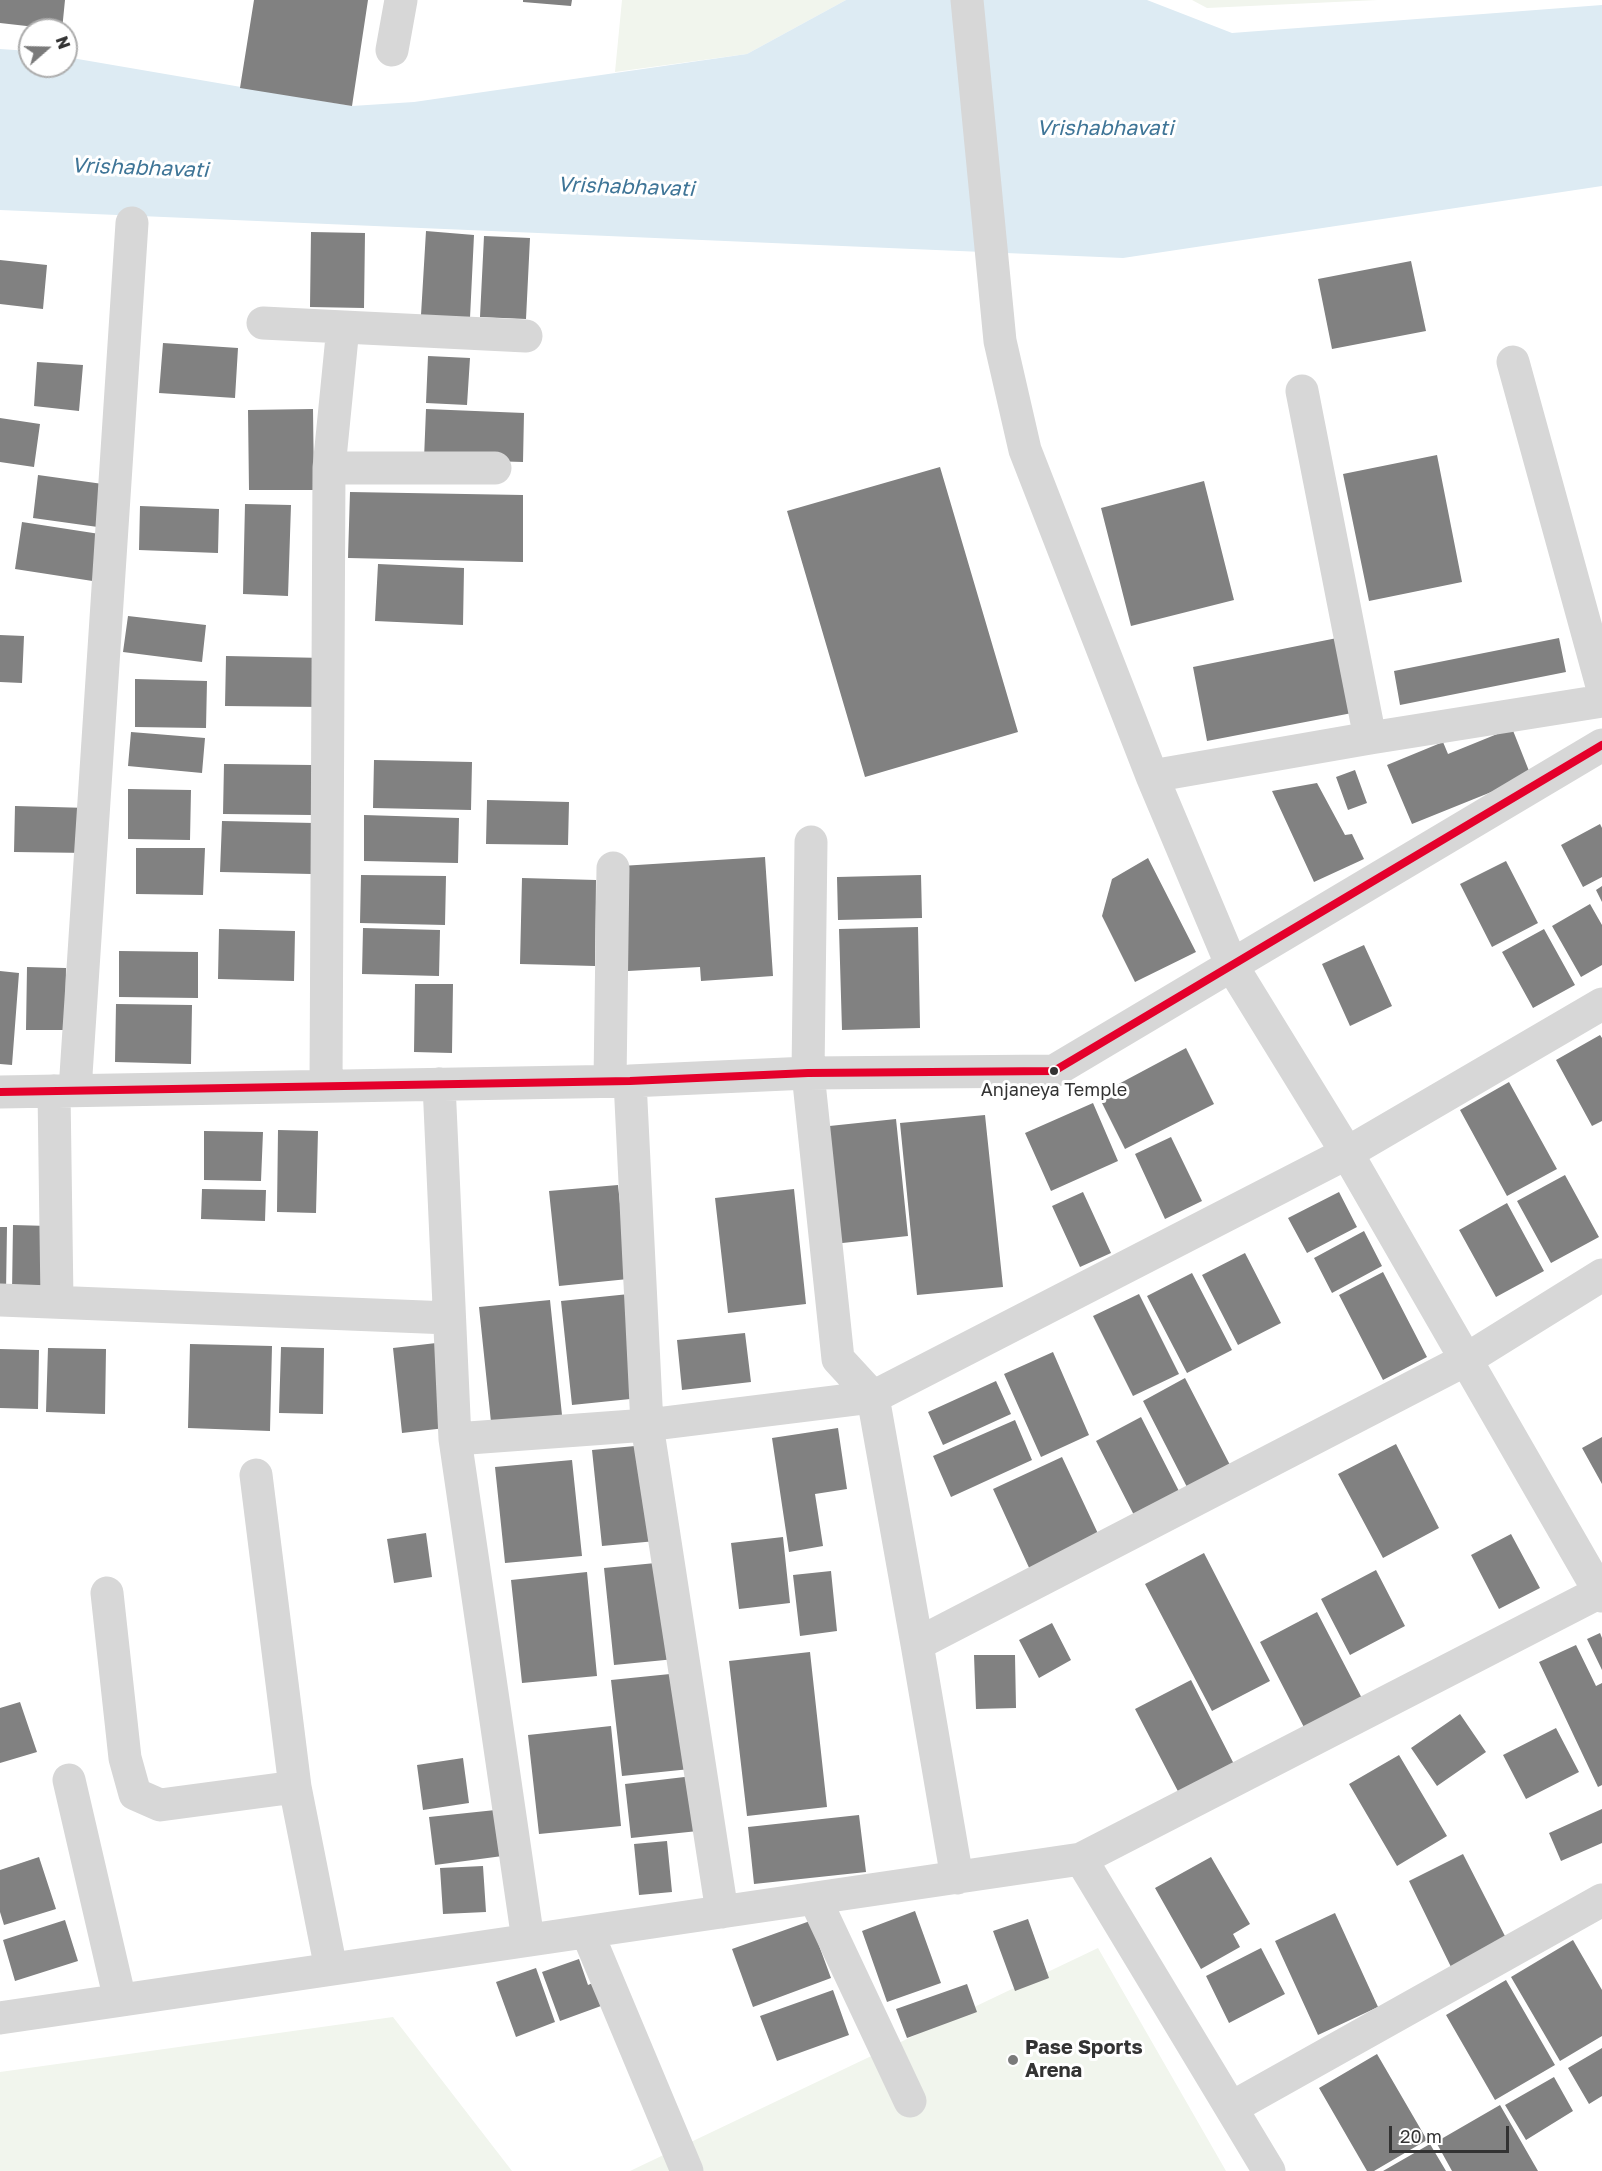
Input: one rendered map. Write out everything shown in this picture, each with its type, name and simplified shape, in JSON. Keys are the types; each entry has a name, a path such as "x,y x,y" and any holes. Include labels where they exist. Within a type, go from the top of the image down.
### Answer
{"street":[{"path":"392,50 401,0"},
{"path":"0,2018 1081,1859 1601,1593 1347,1153 1232,966 1152,776 1025,450 1000,341 967,0"},
{"path":"57,1301 64,1091 132,223"},
{"path":"263,322 525,336"},
{"path":"326,1086 329,468 343,327"},
{"path":"1514,362 1602,686"},
{"path":"1302,391 1370,738"},
{"path":"329,468 495,468"},
{"path":"1152,776 1602,701"},
{"path":"0,1092 620,1081 808,1073 1054,1071 1602,745"},
{"path":"812,842 808,1073 838,1359 873,1397 957,1878"},
{"path":"614,868 620,1081 647,1425 722,1912"},
{"path":"455,1439 647,1425 873,1397 1347,1153 1602,1004"},
{"path":"439,1084 455,1439 528,1940"},
{"path":"917,1644 1467,1359 1602,1275"},
{"path":"0,1300 449,1318"},
{"path":"256,1474 295,1787 331,1969"},
{"path":"107,1593 125,1758 135,1794 160,1805 295,1787"},
{"path":"69,1780 120,2000"},
{"path":"1081,1859 1269,2171"},
{"path":"815,1899 910,2101"},
{"path":"1232,2108 1602,1900"},
{"path":"587,1932 687,2171"}],"shaded area":[{"path":"622,0 846,0 747,54 615,72"},
{"path":"1192,0 1378,0 1207,8"},
{"name":"Pase Sports Arena","path":"1098,1948 1226,2171 630,2171"},
{"path":"393,2017 512,2171 0,2171 0,2072"}],"water":[{"name":"Vrishabhavati","path":"846,0 1147,0 1232,33 1602,5 1602,186 1123,258 0,210 0,49 18,50 18,78 78,78 78,59 352,106 414,102 747,54"}],"building":[{"path":"0,0 65,0 63,18 18,18 18,25 0,23"},
{"path":"254,0 368,0 352,106 240,88"},
{"path":"523,0 572,0 571,6 523,2"},
{"path":"426,231 474,235 470,318 421,315"},
{"path":"311,232 365,233 364,308 310,307"},
{"path":"484,236 530,238 526,319 480,317"},
{"path":"0,260 47,265 43,309 0,304"},
{"path":"1411,261 1426,331 1332,349 1318,279"},
{"path":"163,343 238,348 235,398 159,393"},
{"path":"428,356 470,358 467,405 426,403"},
{"path":"37,362 83,365 79,411 34,406"},
{"path":"313,409 314,490 249,490 248,410"},
{"path":"426,409 524,413 523,462 424,459"},
{"path":"0,418 40,424 34,467 0,462"},
{"path":"1437,455 1462,582 1369,601 1343,474"},
{"path":"940,467 1018,732 865,777 787,511"},
{"path":"38,475 110,485 105,528 33,518"},
{"path":"1204,481 1234,600 1131,626 1101,508"},
{"path":"350,492 523,495 523,562 348,558"},
{"path":"245,504 291,505 288,596 243,594"},
{"path":"140,506 219,509 218,553 139,550"},
{"path":"22,522 106,535 99,582 15,569"},
{"path":"378,564 464,568 463,625 375,621"},
{"path":"128,616 206,625 202,662 123,652"},
{"path":"0,635 24,636 22,683 0,682"},
{"path":"1337,638 1352,713 1207,741 1193,667"},
{"path":"1559,638 1566,672 1400,705 1394,671"},
{"path":"226,656 325,658 323,707 225,706"},
{"path":"135,679 207,681 206,728 135,727"},
{"path":"1512,728 1531,776 1412,824 1387,765 1443,742 1448,754"},
{"path":"131,732 205,738 202,773 128,766"},
{"path":"374,760 472,762 471,810 373,808"},
{"path":"224,764 312,765 312,815 223,814"},
{"path":"1355,770 1367,803 1348,810 1336,777"},
{"path":"1317,783 1345,835 1352,834 1364,859 1314,882 1272,791"},
{"path":"128,789 191,790 190,840 128,839"},
{"path":"487,800 569,802 568,845 486,844"},
{"path":"15,806 89,808 89,853 14,852"},
{"path":"364,815 459,818 458,863 364,861"},
{"path":"222,821 314,823 312,874 220,872"},
{"path":"1600,824 1602,828 1602,877 1583,887 1561,845"},
{"path":"136,848 205,848 203,895 136,894"},
{"path":"765,857 773,976 701,981 700,967 628,971 621,866"},
{"path":"1148,858 1196,952 1135,982 1102,916 1112,879"},
{"path":"1506,861 1538,923 1492,947 1460,884"},
{"path":"361,875 446,876 445,925 360,923"},
{"path":"921,875 922,918 838,920 837,877"},
{"path":"522,878 596,880 595,966 520,964"},
{"path":"1602,886 1602,902 1596,890"},
{"path":"1590,904 1602,925 1602,965 1581,977 1552,926"},
{"path":"918,927 920,1028 842,1030 839,929"},
{"path":"363,928 440,930 439,976 362,974"},
{"path":"219,929 295,931 294,981 218,979"},
{"path":"1544,929 1575,985 1533,1008 1502,952"},
{"path":"1364,945 1392,1006 1350,1026 1322,964"},
{"path":"119,951 198,952 198,998 119,997"},
{"path":"27,967 66,968 65,1030 26,1030"},
{"path":"0,971 19,973 12,1065 0,1064"},
{"path":"415,984 453,984 452,1053 414,1052"},
{"path":"116,1004 192,1005 191,1064 115,1062"},
{"path":"1600,1035 1602,1038 1602,1121 1592,1126 1556,1060"},
{"path":"1186,1048 1214,1104 1125,1149 1098,1095"},
{"path":"1509,1082 1557,1169 1507,1196 1460,1110"},
{"path":"1093,1103 1118,1161 1051,1191 1025,1133"},
{"path":"985,1115 1003,1287 917,1295 900,1123"},
{"path":"896,1119 908,1236 833,1244 820,1127"},
{"path":"278,1130 318,1131 316,1213 277,1212"},
{"path":"204,1131 263,1132 261,1181 204,1180"},
{"path":"1171,1137 1202,1201 1165,1219 1135,1154"},
{"path":"1565,1175 1599,1237 1551,1263 1517,1201"},
{"path":"618,1185 628,1279 559,1286 549,1191"},
{"path":"202,1189 266,1190 265,1221 201,1219"},
{"path":"794,1189 806,1304 728,1313 715,1198"},
{"path":"1083,1192 1111,1253 1080,1267 1052,1206"},
{"path":"1339,1192 1357,1227 1307,1253 1288,1218"},
{"path":"1507,1203 1544,1271 1496,1297 1459,1230"},
{"path":"13,1225 49,1226 48,1293 12,1292"},
{"path":"0,1227 7,1227 6,1292 0,1292"},
{"path":"1364,1231 1382,1266 1332,1293 1314,1258"},
{"path":"1245,1253 1281,1323 1238,1345 1202,1275"},
{"path":"1383,1272 1427,1357 1383,1380 1339,1295"},
{"path":"1192,1273 1232,1350 1187,1373 1147,1296"},
{"path":"629,1294 640,1398 572,1405 561,1301"},
{"path":"1139,1294 1179,1374 1133,1396 1093,1316"},
{"path":"550,1300 562,1415 491,1422 479,1307"},
{"path":"745,1333 751,1382 682,1390 677,1340"},
{"path":"445,1342 454,1427 402,1433 393,1348"},
{"path":"190,1344 272,1346 270,1431 188,1428"},
{"path":"281,1347 324,1348 323,1414 279,1413"},
{"path":"48,1348 106,1349 105,1414 46,1412"},
{"path":"0,1349 39,1350 38,1409 0,1408"},
{"path":"1053,1352 1089,1435 1041,1457 1004,1374"},
{"path":"1185,1378 1230,1465 1187,1487 1143,1401"},
{"path":"996,1381 1011,1414 943,1445 928,1412"},
{"path":"1141,1417 1181,1495 1136,1519 1096,1441"},
{"path":"1015,1420 1032,1460 951,1497 933,1456"},
{"path":"838,1428 847,1489 815,1494 823,1546 789,1552 772,1438"},
{"path":"1602,1437 1602,1484 1582,1448"},
{"path":"1396,1444 1439,1528 1383,1558 1338,1474"},
{"path":"646,1445 656,1541 602,1546 592,1450"},
{"path":"1062,1457 1101,1540 1031,1572 993,1489"},
{"path":"572,1460 582,1556 505,1563 495,1467"},
{"path":"426,1533 432,1577 394,1583 387,1539"},
{"path":"1511,1534 1540,1588 1499,1609 1471,1555"},
{"path":"783,1537 790,1603 739,1609 731,1543"},
{"path":"1204,1553 1270,1681 1212,1711 1145,1584"},
{"path":"666,1562 675,1659 614,1665 604,1568"},
{"path":"1376,1570 1405,1626 1350,1655 1321,1599"},
{"path":"831,1571 837,1631 800,1636 793,1575"},
{"path":"587,1572 597,1676 522,1683 511,1580"},
{"path":"1317,1612 1366,1706 1308,1735 1260,1642"},
{"path":"1052,1623 1071,1660 1039,1678 1019,1640"},
{"path":"1600,1633 1602,1638 1602,1670 1587,1639"},
{"path":"1576,1645 1596,1686 1602,1683 1602,1785 1598,1787 1539,1662"},
{"path":"810,1652 827,1807 747,1816 729,1661"},
{"path":"974,1655 1015,1655 1016,1708 976,1709"},
{"path":"680,1673 690,1769 622,1776 611,1680"},
{"path":"1191,1680 1237,1770 1182,1799 1135,1709"},
{"path":"20,1702 37,1752 0,1763 0,1708"},
{"path":"1460,1714 1486,1752 1437,1786 1411,1748"},
{"path":"611,1726 621,1826 539,1834 528,1735"},
{"path":"1556,1728 1579,1772 1526,1799 1503,1755"},
{"path":"1399,1755 1447,1836 1397,1866 1349,1784"},
{"path":"463,1758 469,1803 423,1810 417,1765"},
{"path":"693,1776 698,1831 631,1838 625,1784"},
{"path":"505,1809 510,1855 435,1865 429,1817"},
{"path":"1602,1809 1602,1843 1561,1861 1549,1833"},
{"path":"859,1815 866,1872 754,1884 748,1827"},
{"path":"667,1841 672,1892 639,1895 634,1844"},
{"path":"1463,1854 1507,1940 1451,1967 1409,1881"},
{"path":"39,1857 56,1909 4,1925 0,1912 0,1870"},
{"path":"1211,1857 1250,1924 1233,1934 1240,1947 1201,1969 1155,1888"},
{"path":"483,1866 486,1912 443,1914 440,1868"},
{"path":"915,1911 941,1983 887,2002 862,1931"},
{"path":"1335,1913 1378,2007 1318,2035 1275,1941"},
{"path":"1028,1919 1049,1978 1015,1991 993,1931"},
{"path":"65,1920 78,1961 15,1981 3,1940"},
{"path":"810,1921 831,1978 753,2007 732,1949"},
{"path":"1573,1940 1602,1990 1602,2036 1560,2061 1511,1977"},
{"path":"1261,1948 1285,1994 1229,2023 1206,1976"},
{"path":"579,1959 588,1985 593,1983 601,2006 560,2021 542,1972"},
{"path":"536,1968 555,2022 516,2037 496,1982"},
{"path":"1506,1980 1555,2065 1495,2100 1446,2015"},
{"path":"967,1984 977,2012 907,2038 896,2009"},
{"path":"833,1990 849,2035 777,2061 760,2016"},
{"path":"1602,2048 1602,2096 1589,2104 1568,2068"},
{"path":"1377,2054 1427,2140 1374,2171 1367,2171 1319,2088"},
{"path":"1554,2077 1573,2111 1526,2140 1505,2105"},
{"path":"1500,2105 1538,2171 1452,2171 1436,2142"},
{"path":"1430,2144 1446,2171 1383,2171"}],"transit line":[{"path":"0,1092 630,1081 808,1073 1054,1071 1602,745"}],"place":[{"name":"Anjaneya Temple","path":"1054,1071"},
{"name":"Pase Sports Arena","path":"1013,2060"}]}
